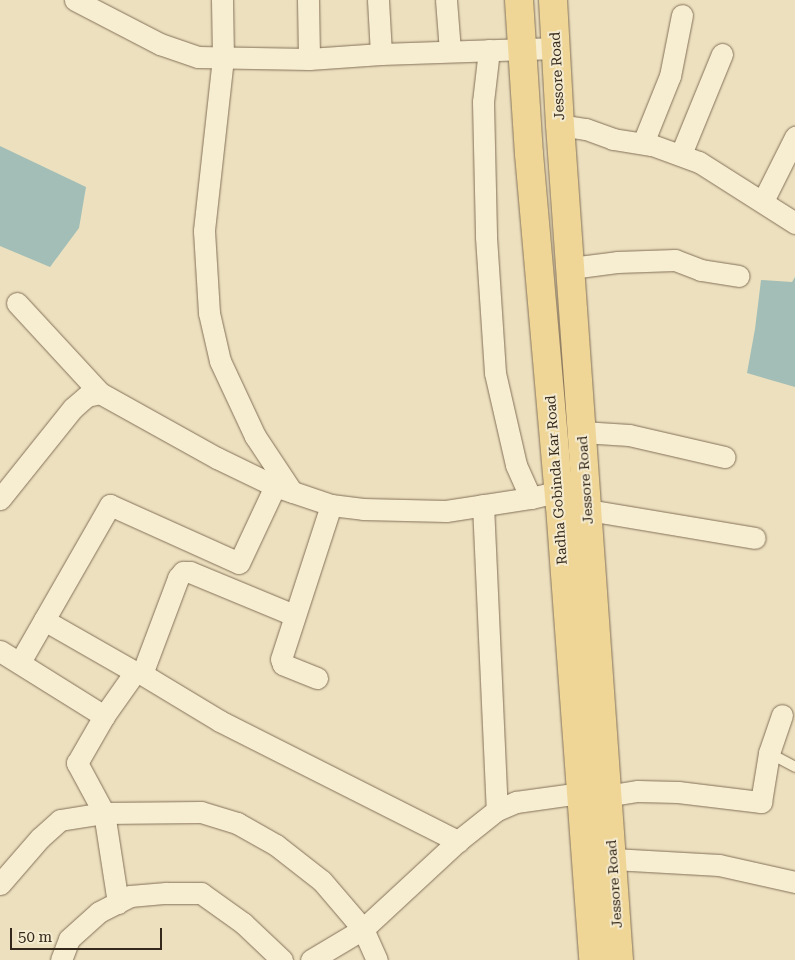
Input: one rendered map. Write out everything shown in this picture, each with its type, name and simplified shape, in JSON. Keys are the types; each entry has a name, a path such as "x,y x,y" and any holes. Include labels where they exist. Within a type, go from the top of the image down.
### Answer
{"main road":[{"name":"Radha Gobinda Kar Road","path":"519,0 558,490 594,795 593,960"},
{"name":"Jessore Road","path":"553,0 560,125 587,498 594,795 613,858 619,960"}],"street":[{"path":"75,0 160,44 198,57 309,59 381,54 556,48"},
{"path":"222,0 223,58 204,231 209,313 220,361 255,436 284,489"},
{"path":"308,0 309,59"},
{"path":"378,0 381,54"},
{"path":"446,0 450,51"},
{"path":"643,143 670,76 682,15"},
{"path":"489,50 483,102 485,227 495,373 516,465 531,498"},
{"path":"681,154 722,54"},
{"path":"560,125 586,129 612,139 643,143 681,154 699,162 795,223"},
{"path":"763,201 795,137"},
{"path":"571,268 617,262 675,260 701,270 740,276"},
{"path":"17,303 100,393 217,458 284,489 331,505 363,509 446,511 531,498 558,490 755,538"},
{"path":"0,499 74,408 87,396 100,393"},
{"path":"582,432 629,435 724,457"},
{"path":"20,662 110,505 238,563 284,489"},
{"path":"317,678 283,664 281,659 331,505"},
{"path":"483,505 497,810"},
{"path":"118,903 104,813 77,763 104,716 139,673 178,578 183,572 190,572 294,615"},
{"path":"44,620 220,721 458,841"},
{"path":"0,651 104,716"},
{"path":"312,960 363,929 458,841 497,810 516,802 638,791 678,792 761,802 769,753 782,715"},
{"path":"0,884 40,838 60,820 104,813 201,812 237,822 276,845 322,880 363,929 377,960"},
{"path":"613,858 719,865 795,882"},
{"path":"61,960 69,938 99,912 130,896 166,892 201,893 243,923 282,960"}],"lane":[{"path":"769,753 795,767"}],"water":[{"path":"0,146 86,187 79,228 50,267 0,246"},
{"path":"795,277 795,387 747,373 761,280 792,282"}]}
